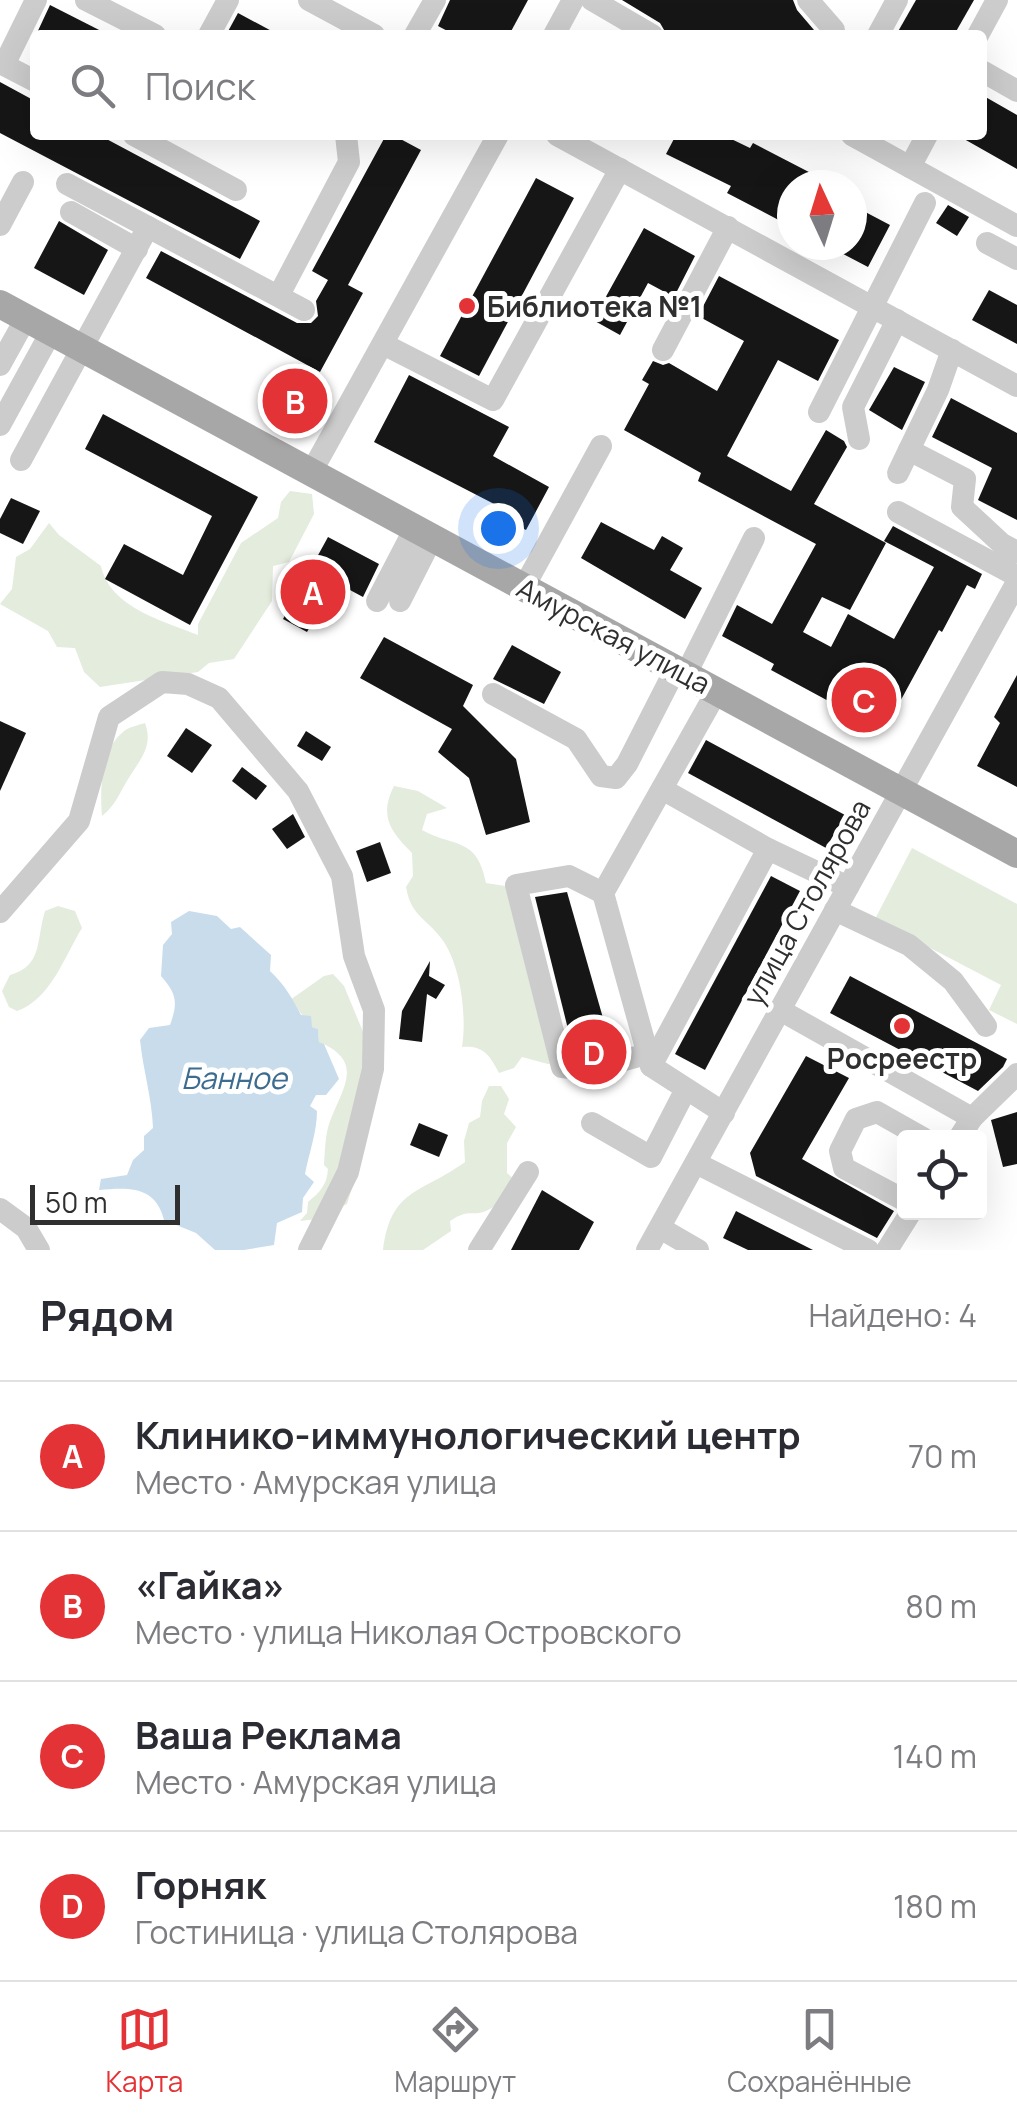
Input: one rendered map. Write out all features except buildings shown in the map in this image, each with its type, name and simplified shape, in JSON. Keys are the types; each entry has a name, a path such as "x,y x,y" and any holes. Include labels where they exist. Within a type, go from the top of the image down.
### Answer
{"main road":[{"name":"Амурская улица","path":"0,304 1017,854"}],"street":[{"path":"30,79 4,64 36,0"},
{"path":"86,0 145,30"},
{"path":"212,30 228,0"},
{"path":"310,0 365,30"},
{"path":"418,30 436,0"},
{"path":"557,30 573,0"},
{"path":"592,0 643,30"},
{"path":"808,0 834,30"},
{"path":"881,30 897,0"},
{"path":"981,30 996,0"},
{"path":"987,74 1017,90"},
{"path":"278,294 348,162 345,140"},
{"path":"312,471 495,140"},
{"path":"861,140 1017,226"},
{"path":"910,167 924,140"},
{"path":"162,142 236,190"},
{"path":"592,143 620,169 1017,386"},
{"path":"383,344 493,400 620,169"},
{"path":"0,225 23,182"},
{"path":"67,184 304,310"},
{"path":"819,412 925,203"},
{"path":"71,212 136,249"},
{"path":"663,350 728,227"},
{"path":"21,460 148,228"},
{"path":"987,243 1017,259"},
{"path":"0,365 26,318"},
{"path":"859,438 853,407 897,320"},
{"path":"0,425 52,332"},
{"path":"898,473 938,390 952,350"},
{"path":"524,587 601,446"},
{"path":"909,450 965,479 962,506 1002,544 1017,552"},
{"path":"898,512 1017,579"},
{"path":"389,601 424,533"},
{"path":"494,694 576,738 601,776 616,778 681,671 754,538"},
{"name":"улица Столярова","path":"648,1250 1017,579"},
{"path":"0,912 79,821 109,717 162,682 188,684 219,698 298,792 342,876 354,956 374,1010 373,1069 348,1172 309,1250"},
{"path":"718,690 603,893 649,1060 724,1113"},
{"path":"662,789 768,849 848,888"},
{"path":"649,1060 768,849"},
{"path":"603,893 570,876 516,885 562,1067 588,1070 649,1060"},
{"path":"835,910 909,945 953,981 986,1026"},
{"path":"780,1010 966,1128 1017,1074"},
{"path":"592,1123 651,1157 686,1089"},
{"path":"897,1196 844,1168 840,1151 856,1119 877,1112 908,1130"},
{"path":"696,1163 868,1250"},
{"path":"479,1250 528,1172"},
{"path":"0,1208 26,1228 39,1250"},
{"path":"888,1250 907,1220"},
{"path":"660,1228 698,1250"}],"green space":[{"path":"290,491 312,494 314,514 289,562 273,566 272,601 234,659 209,663 198,672 100,687 84,672 75,648 57,647 48,631 0,604 12,589 16,557 30,549 49,523 101,566 115,593 127,603 198,635 198,624 241,543 278,518 281,502"},
{"path":"145,723 145,751 115,802 102,816 102,783 110,749 125,730"},
{"path":"394,786 418,791 447,808 427,814 422,830 470,850 477,857 486,883 511,887 569,1059 548,1064 522,1057 514,1068 499,1073 485,1053 462,1047 463,1006 453,962 441,938 408,897 406,887 413,876 412,853 393,830 387,815"},
{"path":"912,848 1017,904 1017,1024 989,1010 1001,985 875,919"},
{"path":"58,906 75,911 82,928 48,987 17,1011 9,1007 2,991 10,975 21,971 33,958 45,911"},
{"path":"333,974 344,986 366,1039 352,1188 347,1204 317,1219 300,1221 307,1213 308,1202 326,1180 327,1134 344,1088 346,1068 334,1050 319,1042 318,1029 290,1000"},
{"path":"489,1086 501,1086 509,1099 504,1114 516,1127 507,1143 507,1173 515,1180 492,1208 450,1221 451,1231 423,1250 383,1250 387,1230 401,1203 465,1162 464,1141 469,1123 480,1117"}],"water":[{"name":"Банное","path":"189,911 217,916 231,929 240,927 271,955 270,971 301,1015 311,1016 312,1027 318,1029 319,1042 324,1044 339,1079 326,1095 316,1095 310,1106 317,1111 317,1119 305,1174 314,1182 303,1198 302,1212 277,1223 274,1245 215,1250 196,1233 164,1220 148,1195 131,1189 99,1190 101,1179 127,1175 133,1160 144,1150 144,1136 153,1128 140,1040 149,1028 170,1025 174,999 161,976 163,945 172,934 171,922"}],"place":[{"name":"Библиотека №1","path":"467,306"},
{"name":"«Гайка»","path":"295,401"},
{"name":"Клинико-иммунологический центр","path":"313,592"},
{"name":"Ваша Реклама","path":"864,700"},
{"name":"Росреестр","path":"902,1026"},
{"name":"Горняк","path":"594,1052"}]}
